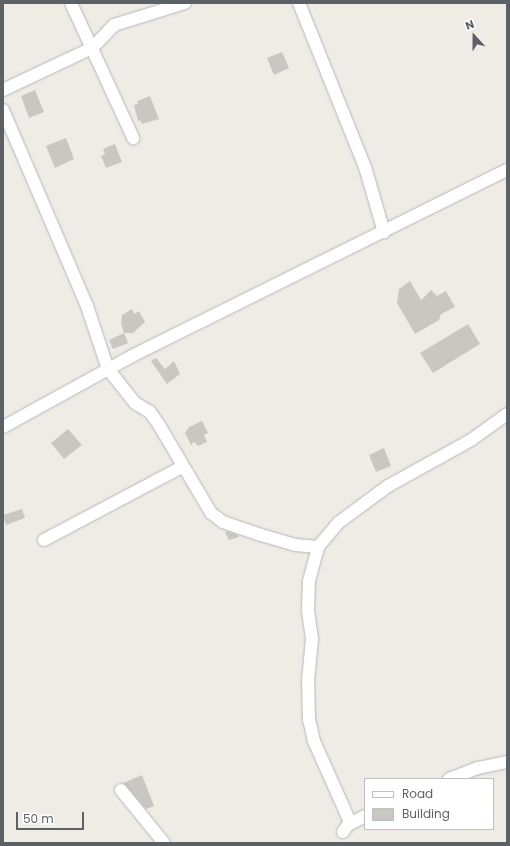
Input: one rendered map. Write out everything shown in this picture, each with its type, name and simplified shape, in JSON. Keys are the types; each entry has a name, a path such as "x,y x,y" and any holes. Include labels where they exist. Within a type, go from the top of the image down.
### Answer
{"street":[{"path":"71,3 133,138"},
{"path":"3,90 92,48 114,25 185,3"},
{"path":"300,3 365,167 384,232"},
{"path":"3,110 87,306 108,369 136,403 150,412 211,513 223,522 296,545 318,547"},
{"path":"3,427 108,369 507,170"},
{"path":"364,817 346,828 350,822 314,741 309,720 308,680 312,639 308,609 309,581 318,547 338,523 388,486 471,440 507,414"},
{"path":"44,540 182,467"},
{"path":"452,778 478,768 507,762"},
{"path":"121,790 164,843"}],"building":[{"path":"282,52 289,68 274,75 267,58"},
{"path":"35,90 44,112 29,118 21,96"},
{"path":"150,96 159,119 142,124 140,120 138,121 134,105 138,104 137,101"},
{"path":"66,138 74,159 55,168 46,146"},
{"path":"115,144 122,162 106,168 101,156 105,154 103,149"},
{"path":"410,281 421,300 431,290 437,296 446,291 455,307 441,314 439,320 415,334 397,303 399,289"},
{"path":"132,309 134,314 139,311 145,322 133,333 124,333 121,323 122,315"},
{"path":"468,324 480,344 433,373 420,353"},
{"path":"124,333 128,343 113,349 109,340"},
{"path":"156,358 165,369 174,361 180,374 167,384 151,361"},
{"path":"202,421 208,433 204,435 207,442 198,446 194,442 191,445 185,433 189,427"},
{"path":"68,429 82,445 64,459 51,443"},
{"path":"384,448 391,466 376,472 369,455"},
{"path":"22,509 25,518 6,525 3,515"},
{"path":"227,531 238,535 239,537 229,540 225,533"},
{"path":"142,775 154,806 146,809 123,783"}]}
